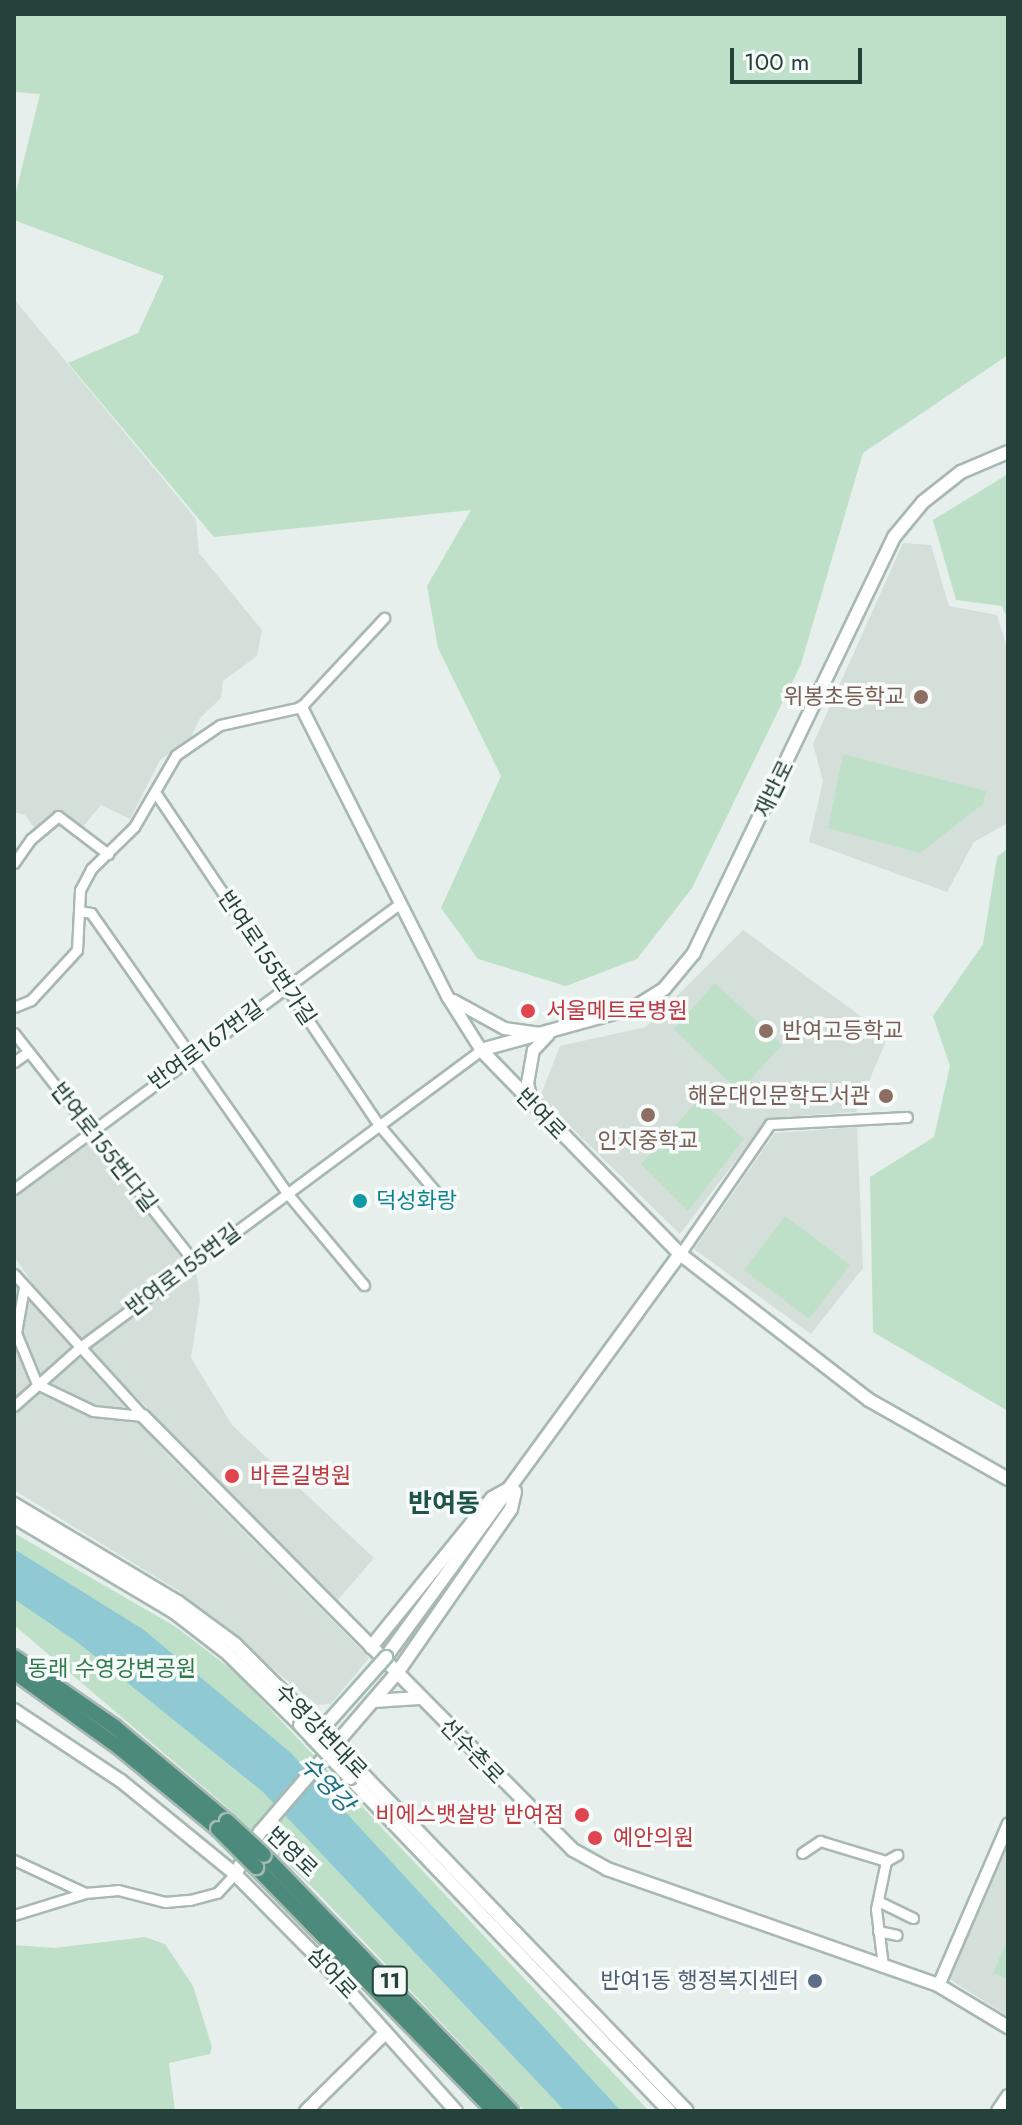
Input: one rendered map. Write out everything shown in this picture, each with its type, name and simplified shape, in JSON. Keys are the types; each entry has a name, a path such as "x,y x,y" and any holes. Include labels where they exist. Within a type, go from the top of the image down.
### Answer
{"highway":[{"name":"번영로","path":"14,1657 115,1727 260,1861 511,2111"},
{"name":"번영로","path":"14,1672 222,1825"},
{"name":"번영로","path":"260,1861 494,2111"}],"main road":[{"name":"재반로","path":"481,1050 548,1034 633,1008 664,989 694,953 894,537 923,502 961,472 1008,452"},
{"name":"반여로","path":"481,1050 533,1108 680,1254 869,1400 1008,1479"},
{"path":"317,1734 386,1657 512,1490 680,1254"},
{"name":"선수촌로","path":"143,1416 573,1850 607,1869 938,1985 1008,2027"},
{"path":"371,1647 492,1498 512,1490"},
{"path":"235,1874 271,1821 397,1673 511,1509 512,1490"},
{"name":"수영강변대로","path":"14,1504 178,1602 235,1644 669,2111"},
{"name":"수영강변대로","path":"14,1517 174,1612 227,1653 304,1721"},
{"path":"373,1701 420,1698"},
{"name":"삼어로","path":"14,1710 121,1781 235,1874 386,2032 456,2111"},
{"name":"수영강변대로","path":"353,1773 687,2111"},
{"path":"306,2111 386,2032"},
{"path":"998,2111 1008,2096"}],"street":[{"path":"14,1007 31,1000 77,950 80,890 91,869 134,827 176,755 220,725 301,707 384,618"},
{"name":"반여로","path":"301,707 447,996 481,1050"},
{"name":"반여로155번가길","path":"155,792 379,1125"},
{"path":"14,863 31,839 58,816 108,854"},
{"name":"반여로167번길","path":"14,1189 190,1055 400,903"},
{"path":"79,911 91,913 287,1193 364,1285"},
{"path":"447,996 504,1028 548,1034"},
{"name":"반여로155번다길","path":"14,1033 194,1262"},
{"path":"533,1108 527,1083 533,1050 548,1034"},
{"name":"반여로155번길","path":"14,1406 79,1348 481,1050"},
{"path":"14,1062 28,1052"},
{"path":"680,1254 770,1124 907,1117"},
{"path":"379,1125 440,1197"},
{"name":"선수촌로","path":"14,1274 143,1416"},
{"path":"24,1287 16,1333 37,1384 93,1411 143,1416"},
{"path":"938,1985 1008,1823"},
{"path":"802,1853 820,1841 886,1861 897,1855"},
{"path":"14,1860 85,1893"},
{"path":"883,1966 878,1901 886,1861"},
{"path":"14,1915 85,1893 118,1890 175,1903 217,1893 235,1874"},
{"path":"878,1901 913,1918"},
{"path":"878,1931 897,1935"}],"shaded area":[{"path":"14,299 196,519 199,553 262,630 257,656 223,681 221,698 200,718 190,739 160,760 130,819 101,805 81,829 56,811 36,830 25,815 14,812"},
{"name":"위봉초등학교","path":"903,543 931,545 949,606 997,615 1008,650 1008,823 974,842 947,892 809,842 823,781 813,744"},
{"path":"743,930 888,1036 856,1112 768,1118 680,1234 540,1097 560,1046 646,1027"},
{"path":"857,1127 863,1268 811,1334 694,1249 775,1133"},
{"path":"94,1140 196,1269 200,1300 191,1358 232,1425 374,1558 337,1601 96,1356 37,1290 14,1256 14,1197"},
{"path":"14,1284 166,1453 369,1658 331,1704 317,1705 177,1590 14,1490"},
{"path":"1008,1840 1008,2016 949,1979"}],"green space":[{"path":"14,14 1008,14 1008,355 863,453 801,664 692,888 637,959 566,986 478,959 441,908 501,776 438,648 427,586 471,510 214,537 68,363 138,333 164,276 14,220 14,200 40,94 14,92"},
{"path":"1008,474 1008,622 1002,606 956,600 933,520"},
{"path":"843,754 986,791 983,804 920,853 828,828"},
{"path":"1008,848 1008,1411 873,1332 870,1177 934,1137 950,1066 933,1016 983,944 997,857"},
{"path":"715,983 782,1045 739,1092 674,1029"},
{"path":"699,1099 744,1139 688,1211 641,1164"},
{"path":"785,1216 850,1265 809,1319 744,1270"},
{"name":"동래 수영강변공원","path":"14,1533 176,1627 236,1673 649,2111 525,2111 312,1887 228,1808 14,1625"},
{"path":"145,1937 165,1944 193,1986 212,2047 210,2054 169,2063 175,2111 14,2111 14,1945 54,1948"},
{"path":"1008,1938 1008,1979 993,1973"}],"water":[{"name":"수영강","path":"14,1549 144,1630 291,1753 621,2111 565,2111 263,1792 77,1642 14,1599"}],"place":[{"name":"위봉초등학교","path":"921,697"},
{"name":"서울메트로병원","path":"528,1011"},
{"name":"반여고등학교","path":"766,1031"},
{"name":"해운대인문학도서관","path":"886,1096"},
{"name":"인지중학교","path":"648,1115"},
{"name":"덕성화랑","path":"360,1201"},
{"name":"바른길병원","path":"232,1476"},
{"name":"비에스뱃살방 반여점","path":"582,1815"},
{"name":"예안의원","path":"595,1838"},
{"name":"반여1동 행정복지센터","path":"815,1981"}],"district":[{"name":"반여동","path":"444,1504"}]}
